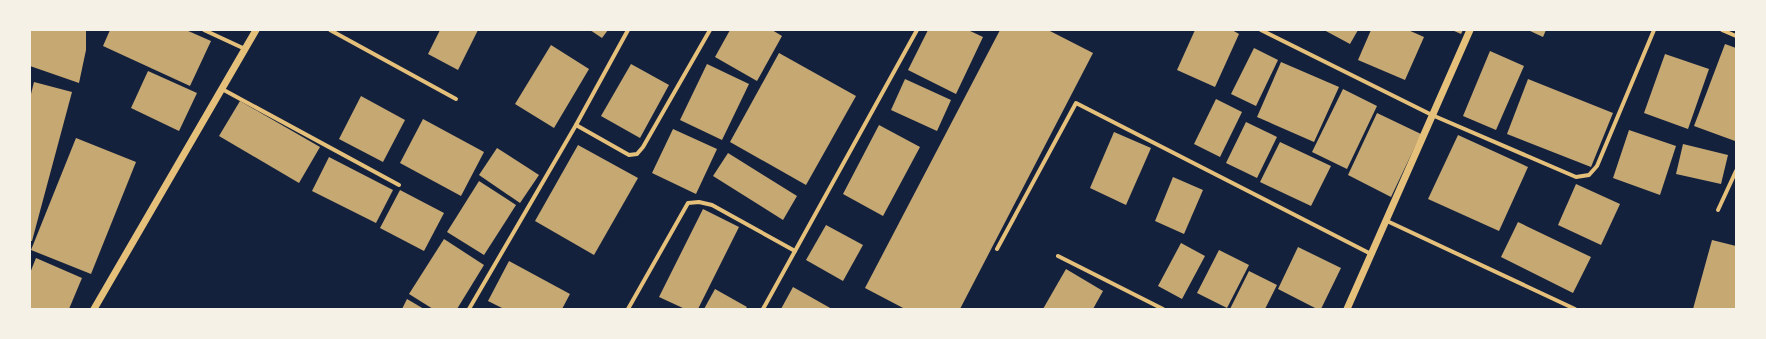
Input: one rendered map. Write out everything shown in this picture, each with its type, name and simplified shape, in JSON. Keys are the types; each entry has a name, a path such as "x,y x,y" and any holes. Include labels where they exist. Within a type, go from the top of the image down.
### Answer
{"street":[{"path":"204,30 245,49"},
{"path":"94,309 256,30"},
{"path":"330,30 456,99"},
{"path":"469,309 576,125 628,30"},
{"path":"576,125 629,155 637,154 643,147 710,30"},
{"path":"763,309 918,30"},
{"path":"1261,30 1432,115 1576,177 1589,175 1597,166 1654,30"},
{"path":"1347,309 1470,30"},
{"path":"1722,30 1736,36"},
{"path":"222,89 399,185"},
{"path":"997,249 1076,103 1371,254"},
{"path":"1718,210 1736,171"},
{"path":"628,309 688,203 699,202 712,206 795,251"},
{"path":"1387,221 1575,309"},
{"path":"1058,256 1163,309"}],"building":[{"path":"30,30 86,30 86,50 79,83 30,66"},
{"path":"110,30 186,30 211,41 190,86 103,46"},
{"path":"440,30 478,30 458,70 428,54"},
{"path":"590,30 608,30 602,38"},
{"path":"730,30 772,30 782,36 757,81 715,57"},
{"path":"928,30 968,30 983,37 956,94 908,70"},
{"path":"1000,30 1048,30 1093,53 960,309 905,309 865,288"},
{"path":"1195,30 1232,30 1239,34 1215,87 1177,70"},
{"path":"1324,30 1358,30 1350,44"},
{"path":"1371,30 1408,30 1424,37 1405,80 1358,60"},
{"path":"1452,30 1463,30 1461,34"},
{"path":"1528,30 1546,30 1543,37"},
{"path":"1725,44 1736,48 1735,141 1694,126"},
{"path":"551,45 589,69 554,128 515,104"},
{"path":"1254,48 1278,60 1256,106 1231,94"},
{"path":"1490,51 1524,66 1496,130 1463,116"},
{"path":"779,53 856,96 806,185 730,142"},
{"path":"1665,54 1709,69 1688,129 1644,113"},
{"path":"1281,62 1339,87 1314,142 1257,117"},
{"path":"631,64 669,85 640,138 601,116"},
{"path":"707,64 749,84 722,140 680,120"},
{"path":"148,71 197,93 179,131 131,108"},
{"path":"905,79 951,100 937,131 891,110"},
{"path":"1528,79 1613,113 1591,167 1507,134"},
{"path":"34,82 72,92 32,241 30,241 30,98"},
{"path":"1343,89 1377,106 1347,169 1312,152"},
{"path":"361,96 405,120 383,162 339,139"},
{"path":"1216,99 1242,112 1220,157 1194,144"},
{"path":"240,101 320,147 299,183 219,136"},
{"path":"1377,113 1421,134 1391,197 1348,175"},
{"path":"423,119 484,152 461,196 400,163"},
{"path":"1246,122 1277,137 1257,178 1226,163"},
{"path":"879,125 920,147 883,216 843,194"},
{"path":"673,129 717,149 696,194 652,173"},
{"path":"1629,130 1676,146 1660,195 1613,178"},
{"path":"1114,132 1151,148 1126,205 1090,188"},
{"path":"1458,135 1528,167 1499,231 1428,199"},
{"path":"76,138 136,162 91,274 31,250"},
{"path":"1280,142 1331,166 1311,206 1260,182"},
{"path":"1683,144 1728,155 1721,184 1676,174"},
{"path":"578,145 638,178 594,255 535,221"},
{"path":"497,148 539,175 520,203 479,175"},
{"path":"728,153 797,196 783,220 713,176"},
{"path":"329,157 393,190 376,223 312,191"},
{"path":"1173,177 1203,190 1184,234 1155,221"},
{"path":"479,181 516,205 484,255 447,232"},
{"path":"1576,184 1620,204 1601,245 1558,225"},
{"path":"400,190 444,213 424,251 380,228"},
{"path":"703,209 739,227 698,309 685,309 659,297"},
{"path":"1518,222 1591,257 1573,293 1501,257"},
{"path":"826,225 863,245 843,281 806,260"},
{"path":"444,239 484,265 457,309 433,309 409,294"},
{"path":"1712,240 1736,246 1736,309 1693,309"},
{"path":"1181,243 1205,256 1182,299 1158,286"},
{"path":"1298,247 1341,268 1321,309 1317,309 1278,289"},
{"path":"1219,250 1249,265 1227,308 1197,293"},
{"path":"36,258 82,278 69,309 30,309 30,273"},
{"path":"509,261 570,294 562,309 504,309 488,301"},
{"path":"1066,269 1103,291 1093,309 1043,309"},
{"path":"1249,271 1277,285 1265,309 1230,309"},
{"path":"793,287 832,309 781,309"},
{"path":"715,289 747,307 745,309 704,309"},
{"path":"407,299 424,309 402,309"}]}
